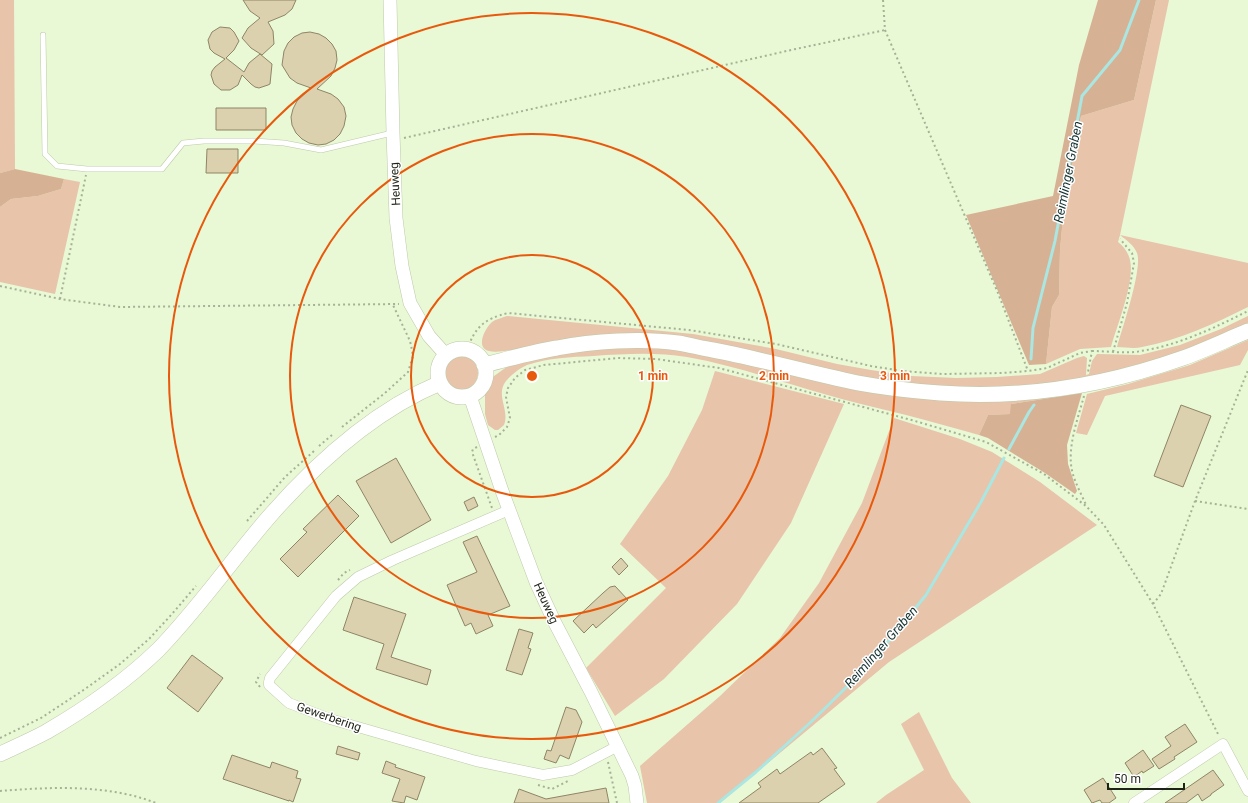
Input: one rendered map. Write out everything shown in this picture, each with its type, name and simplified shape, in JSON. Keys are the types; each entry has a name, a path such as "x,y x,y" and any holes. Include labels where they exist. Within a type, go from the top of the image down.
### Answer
{"main road":[{"path":"484,365 557,348 597,343 639,341 678,343 785,365 859,383 904,390 949,394 1036,393 1085,385 1139,372 1183,358 1248,332"},
{"path":"460,350 467,350 478,356 484,365 486,373 485,380 482,387 470,396 456,396 444,389 440,383 438,376 439,368 446,355 460,350"},
{"path":"0,754 45,732 88,706 127,677 157,651 188,618 268,519 304,479 362,428 419,392 440,383"}],"street":[{"name":"Heuweg","path":"390,0 396,218 402,266 410,303 429,336 446,355"},
{"name":"Heuweg","path":"470,396 485,443 536,582 554,622 632,776 637,803"},
{"name":"Gewerbering","path":"509,510 358,577 336,596 270,678 269,685 289,703 330,719 476,761 543,775 572,770 618,746"},
{"path":"1134,803 1222,744 1245,778 1248,791"}],"lane":[{"path":"42,35 45,154 57,166 87,169 162,169 183,143 204,141 254,141 284,143 321,150 393,136"}],"path":[{"path":"883,0 884,30 998,293 1028,372"},
{"path":"393,136 884,30"},
{"path":"60,299 87,169"},
{"path":"1113,352 1127,303 1134,263 1132,253 1120,239"},
{"path":"0,286 60,299 120,307 393,305 410,303"},
{"path":"342,427 385,393 408,372 413,356 410,341 393,305"},
{"path":"467,350 471,338 484,322 496,316 508,313 690,330 776,344 871,366 902,371 943,374 1028,372 1046,368 1080,353 1092,351 1140,352 1179,341 1248,312"},
{"path":"1088,372 1092,351"},
{"path":"492,509 472,452 473,448 499,435 507,427 510,418 506,397 508,388 515,378 525,370 544,365 583,360 618,358 656,359 719,368 915,421 986,442 1044,474 1086,506 1104,526 1153,604 1222,744"},
{"path":"1153,604 1161,594 1195,501 1248,370"},
{"path":"1084,396 1073,438 1071,464 1072,473 1086,506"},
{"path":"247,522 285,477 336,432"},
{"path":"1195,501 1248,509"},
{"path":"336,582 344,573 352,569"},
{"path":"0,738 41,718 120,664 153,634 196,586"},
{"path":"262,672 257,678 256,682 265,691"},
{"path":"603,764 609,762 617,803"},
{"path":"537,785 552,788 573,779"},
{"path":"0,791 61,789 104,790 127,794 156,803"}],"shaded area":[{"path":"0,0 14,0 15,169 0,173"},
{"path":"1098,0 1156,0 1134,100 1081,116 1063,217 1060,250 1059,295 1052,307 1046,364 1029,365 966,215 1053,196 1079,65"},
{"path":"1156,0 1169,0 1118,242 1128,255 1131,269 1125,304 1111,347 1080,349 1046,364 1052,307 1059,295 1060,250 1063,217 1081,116 1134,100"},
{"path":"15,169 64,179 61,189 38,196 11,199 0,207 0,173"},
{"path":"64,179 80,182 55,294 0,282 0,207 11,199 38,196 61,189"},
{"path":"1120,235 1248,263 1248,307 1183,336 1139,348 1117,347 1135,285 1138,261 1137,253 1134,248"},
{"path":"507,316 693,334 776,349 837,364 871,370 911,376 956,378 1040,374 1084,356 1087,358 1086,375 1089,374 1092,361 1097,354 1140,355 1180,345 1221,329 1248,316 1248,326 1181,353 1085,379 1024,388 985,388 913,385 865,377 715,345 536,345 499,352 485,349 482,342 484,333 489,325 497,319"},
{"path":"1248,340 1248,350 1240,365 1105,396 1087,435 1076,433 1087,394 1128,384 1190,365"},
{"path":"646,347 692,352 860,388 1084,389 1082,393 1011,404 1011,414 988,415 979,435 834,397 704,360 664,354 576,357 551,359 527,365 510,376 503,386 502,392 505,414 504,425 498,430 495,430 488,425 485,414 485,388 490,379 508,366 521,361 597,348"},
{"path":"458,356 464,356 468,357 475,363 478,373 477,380 471,387 464,390 458,390 454,389 447,383 444,376 444,370 445,366 451,359"},
{"path":"715,371 844,404 791,523 737,604 664,679 615,716 586,668 666,588 620,544 668,476 702,410"},
{"path":"1082,393 1067,445 1068,464 1077,491 1075,494 1045,473 988,438 979,435 988,415 1010,414 1011,404"},
{"path":"894,418 960,439 992,452 1040,482 1097,525 889,662 720,803 647,803 640,766 720,696 780,638 819,583 862,503"},
{"path":"919,712 952,778 971,803 876,803 924,770 901,724"}],"building":[{"path":"243,0 296,0 292,9 285,15 268,22 273,31 274,44 262,55 251,48 242,38 248,28 260,18 250,11"},
{"path":"220,27 230,28 239,41 234,50 226,58 244,72 249,63 260,54 272,64 270,84 259,88 255,87 242,75 238,85 230,90 221,90 214,84 211,75 212,71 225,59 210,49 208,40 212,32"},
{"path":"310,32 319,34 326,38 336,51 337,60 331,76 317,89 331,94 338,99 344,107 346,116 344,126 340,134 334,140 326,144 318,145 309,143 296,133 292,125 291,117 297,101 311,88 297,83 290,78 282,65 284,51 288,43 294,37 302,33"},
{"path":"216,108 266,108 266,130 216,130"},
{"path":"207,149 238,149 238,173 206,173"},
{"path":"1181,405 1211,416 1183,487 1154,476"},
{"path":"396,458 431,520 391,543 356,481"},
{"path":"338,495 359,516 298,577 280,559 307,532 303,529"},
{"path":"474,497 478,506 468,511 464,502"},
{"path":"477,536 510,606 488,615 493,626 476,634 471,623 465,626 447,585 477,572 463,542"},
{"path":"621,558 628,566 619,575 612,567"},
{"path":"615,586 628,600 596,628 593,624 584,633 573,621 610,587"},
{"path":"354,597 406,614 391,657 431,670 427,685 376,669 384,644 343,630"},
{"path":"519,629 533,633 528,648 531,649 522,675 506,670"},
{"path":"192,655 223,678 198,712 167,688"},
{"path":"566,707 576,710 582,722 569,759 560,755 556,763 544,759 547,750 551,751"},
{"path":"1185,724 1197,742 1159,769 1152,759 1171,746 1165,737"},
{"path":"338,746 360,753 358,760 336,754"},
{"path":"822,748 837,768 834,769 845,784 818,803 739,803 761,787 758,783 777,769 780,774 811,752 813,755"},
{"path":"1143,750 1154,766 1143,773 1142,771 1134,777 1125,763"},
{"path":"232,755 270,768 272,762 298,771 296,778 301,779 293,802 223,779"},
{"path":"386,761 396,765 395,767 425,777 417,800 406,796 404,803 392,801 400,779 382,773"},
{"path":"1213,770 1224,785 1211,795 1202,801 1198,794 1186,803 1165,803"},
{"path":"1103,778 1116,798 1109,803 1102,803 1100,800 1092,803 1084,790"},
{"path":"606,788 609,803 514,803 519,789 546,799"}],"waterway":[{"name":"Reimlinger Graben","path":"1031,359 1033,328 1055,241 1082,96 1120,50 1139,0"},
{"name":"Reimlinger Graben","path":"1009,449 1034,405"},
{"name":"Reimlinger Graben","path":"718,803 756,772 812,721 869,665 926,595 981,502 1004,458"}]}
